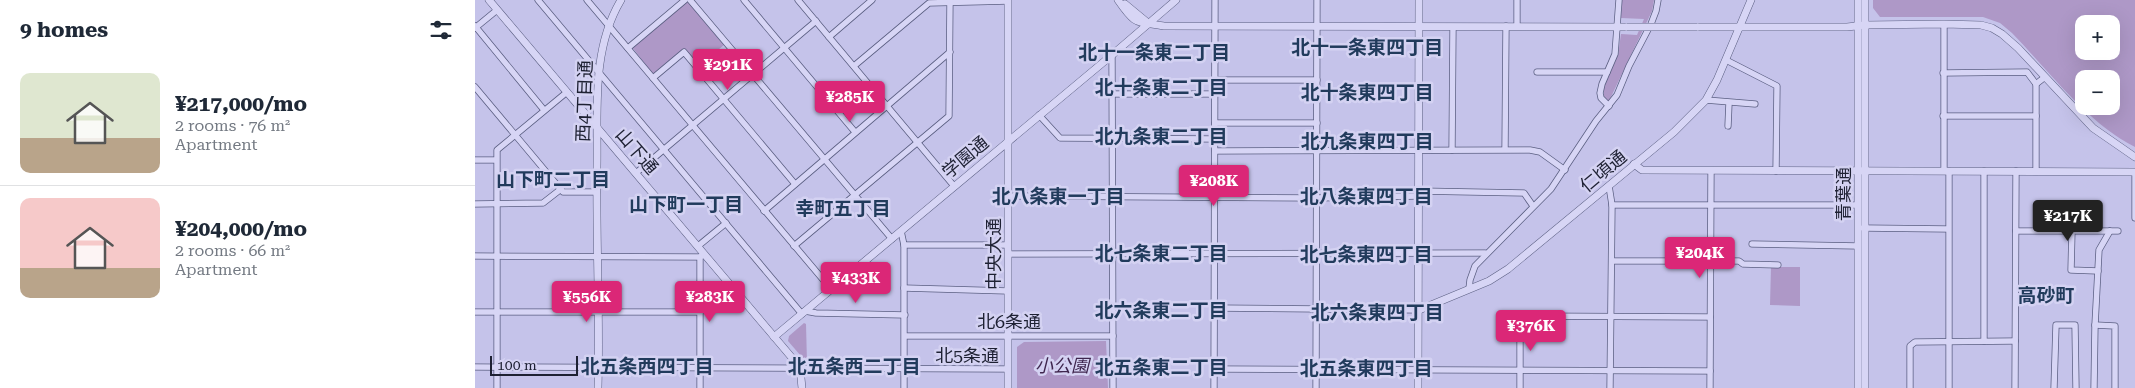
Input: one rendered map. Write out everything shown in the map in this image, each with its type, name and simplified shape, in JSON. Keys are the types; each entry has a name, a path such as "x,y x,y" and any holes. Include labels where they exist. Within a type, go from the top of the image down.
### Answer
{"street":[{"name":"山下通","path":"489,0 698,246 702,255 800,368"},
{"path":"538,0 803,312 905,315"},
{"path":"587,0 831,289"},
{"name":"西4丁目通","path":"598,388 599,312 596,127 599,73 601,51 609,25 621,0"},
{"path":"628,48 685,0"},
{"path":"690,0 892,239"},
{"path":"744,0 855,132"},
{"path":"798,0 954,186"},
{"path":"829,37 872,0"},
{"path":"854,66 927,2 1008,0"},
{"name":"中央大通","path":"1008,0 1008,388"},
{"path":"1119,0 1148,23 1164,26 1697,27 1981,25 2003,34 2093,128 2135,157"},
{"name":"学園通","path":"774,336 1112,55 1175,0"},
{"path":"1214,388 1215,0"},
{"path":"1316,388 1317,0"},
{"path":"1418,388 1419,0"},
{"path":"1517,0 1517,26"},
{"path":"1609,106 1601,98 1600,93 1615,54 1619,0"},
{"path":"1469,289 1475,266 1485,253 1551,188 1565,170 1596,121 1617,95 1629,66 1651,24 1656,11 1657,0"},
{"name":"仁頃通","path":"1419,310 1489,281 1508,269 1674,132 1707,100 1751,0"},
{"name":"青葉通","path":"1858,0 1865,388"},
{"name":"青葉通","path":"1858,388 1858,246 1862,228 1858,205 1861,171 1865,0"},
{"path":"794,246 949,116 950,1"},
{"path":"497,10 475,27 544,110"},
{"path":"637,173 816,20"},
{"path":"1944,24 1943,116 1949,229 1949,388"},
{"path":"1505,149 1506,26"},
{"path":"1452,150 1453,27"},
{"path":"653,78 684,52 795,184"},
{"path":"764,210 950,52"},
{"path":"1112,55 1113,388"},
{"path":"1726,60 1777,86 1776,171"},
{"path":"1537,72 1607,72"},
{"path":"1943,72 2027,72 2036,84 2036,171"},
{"path":"2036,84 2045,77"},
{"path":"1215,80 1317,80"},
{"path":"475,87 563,192 597,192"},
{"path":"497,388 497,150 567,92"},
{"path":"1113,94 1215,94"},
{"path":"1707,100 1755,104"},
{"path":"1728,126 1729,103"},
{"path":"1039,115 1060,138 1215,140"},
{"path":"1943,116 2036,116"},
{"path":"1215,124 1317,122"},
{"path":"1215,151 1530,150 1540,152 1565,170"},
{"path":"475,160 496,160"},
{"path":"1635,164 1641,170 2135,172 2135,218"},
{"path":"1710,388 1711,171"},
{"path":"1984,171 1984,341"},
{"path":"2015,388 2016,171"},
{"path":"1609,186 1612,205 1610,388"},
{"path":"475,204 543,204 561,189"},
{"path":"1008,196 1317,198 1516,192 1523,193 1533,206"},
{"path":"1612,205 1858,205"},
{"path":"698,246 726,223"},
{"path":"1862,228 1949,229"},
{"path":"2016,231 2072,232 2118,230"},
{"path":"901,231 905,245 905,388"},
{"path":"2094,388 2099,250 2109,231"},
{"path":"2072,232 2071,270 2098,271"},
{"path":"1752,244 1858,246"},
{"path":"905,245 1008,245"},
{"path":"1008,254 1485,253"},
{"path":"475,256 598,258 702,255 700,388"},
{"path":"1612,261 1739,261 1743,264 1778,265"},
{"path":"904,288 1008,291"},
{"path":"1214,308 1316,311 1419,310"},
{"path":"475,312 700,312"},
{"path":"1520,388 1520,316 1710,317"},
{"path":"2055,388 2056,325 2075,325 2075,388"},
{"path":"2095,325 2115,326 2115,388"},
{"name":"北6条通","path":"905,336 1113,336"},
{"path":"1910,388 1910,346 1915,342 2015,341"},
{"name":"北5条通","path":"475,367 1009,369"},
{"path":"800,368 802,388"},
{"path":"1214,369 1610,369 1710,371"}],"green space":[{"path":"1622,0 1654,0 1652,11 1609,101 1604,97 1604,87 1618,55 1621,34 1637,35 1644,19 1621,18"},
{"path":"1873,0 2135,0 2135,147 2117,137 2091,115 2120,115 2120,70 2075,70 2075,101 2012,33 2000,23 1983,17 1880,17 1873,8"},
{"path":"687,1 724,45 698,66 683,49 653,74 632,47"},
{"path":"1771,267 1800,267 1800,306 1770,305"},
{"path":"804,323 806,324 807,363 788,341 789,336"},
{"name":"小公園","path":"1106,341 1108,388 1017,388 1017,347 1024,342"}],"district":[{"name":"北十一条東四丁目","path":"1367,47"},
{"name":"北十一条東二丁目","path":"1154,52"},
{"name":"北十条東二丁目","path":"1161,87"},
{"name":"北十条東四丁目","path":"1367,92"},
{"name":"北九条東二丁目","path":"1161,136"},
{"name":"北九条東四丁目","path":"1367,141"},
{"name":"山下町二丁目","path":"553,179"},
{"name":"北八条東一丁目","path":"1058,196"},
{"name":"北八条東四丁目","path":"1366,196"},
{"name":"山下町一丁目","path":"686,204"},
{"name":"幸町五丁目","path":"843,208"},
{"name":"北七条東二丁目","path":"1161,253"},
{"name":"北七条東四丁目","path":"1366,254"},
{"name":"高砂町","path":"2046,295"},
{"name":"北六条東二丁目","path":"1161,310"},
{"name":"北六条東四丁目","path":"1377,312"},
{"name":"北五条西四丁目","path":"647,366"},
{"name":"北五条西二丁目","path":"854,366"},
{"name":"北五条東二丁目","path":"1161,367"},
{"name":"北五条東四丁目","path":"1366,368"}]}
